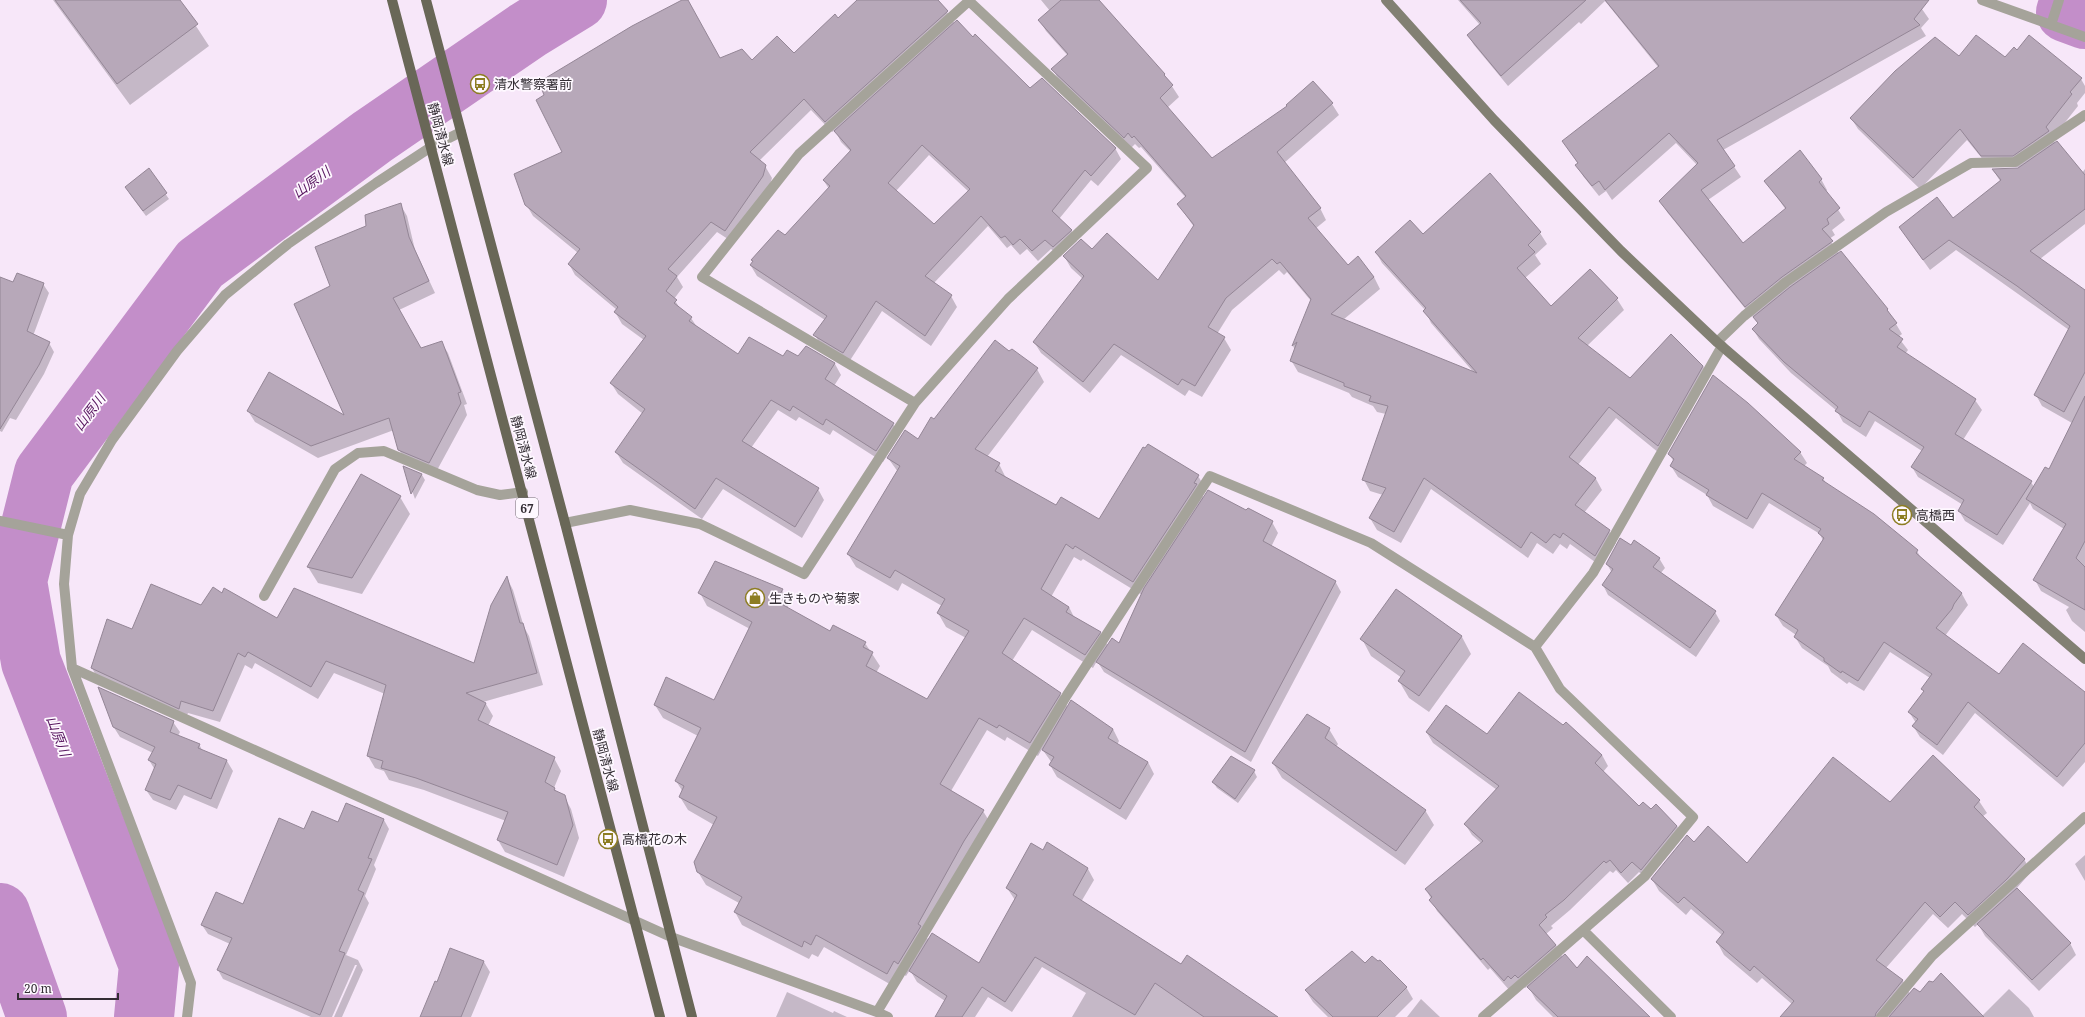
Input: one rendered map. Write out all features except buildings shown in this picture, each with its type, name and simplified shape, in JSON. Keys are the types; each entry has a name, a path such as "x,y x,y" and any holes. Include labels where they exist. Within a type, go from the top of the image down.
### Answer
{"main road":[{"name":"静岡清水線","path":"392,0 523,492 660,1017"},
{"name":"静岡清水線","path":"426,0 692,1017"}],"street":[{"path":"564,523 630,510 700,524 804,574 915,403 1008,299 1147,168 969,0 798,154 702,277 915,403"},
{"path":"1386,0 1494,120 1605,234 1720,344 2085,659"},
{"path":"1982,0 2085,38"},
{"path":"2051,25 2059,0"},
{"path":"1536,647 1593,573 1720,344 1744,316 1786,282 1886,212 1971,163 2015,162 2085,116"},
{"path":"187,1017 191,984 72,668 64,584 68,534 80,494 112,440 177,351 225,295 288,244 431,147 461,132"},
{"path":"264,596 336,469 358,453 384,451 477,490 500,495 523,492"},
{"path":"877,1012 1067,695 1210,476 1371,543 1536,647 1560,689 1693,817 1644,878 1483,1017"},
{"path":"0,521 68,534"},
{"path":"72,668 671,936 888,1017"},
{"path":"1881,1017 1932,956 2085,817"},
{"path":"1582,930 1671,1017"}],"waterway":[{"name":"山原川","path":"144,1017 149,965 31,662 17,581 44,473 200,264 372,137 528,30 577,0"},
{"path":"2066,12 2085,19"},
{"path":"0,913 37,1017"}],"place":[{"name":"清水警察署前","path":"480,84"},
{"name":"高橋西","path":"1902,515"},
{"name":"生きものや菊家","path":"755,598"},
{"name":"高橋花の木","path":"608,839"}]}
